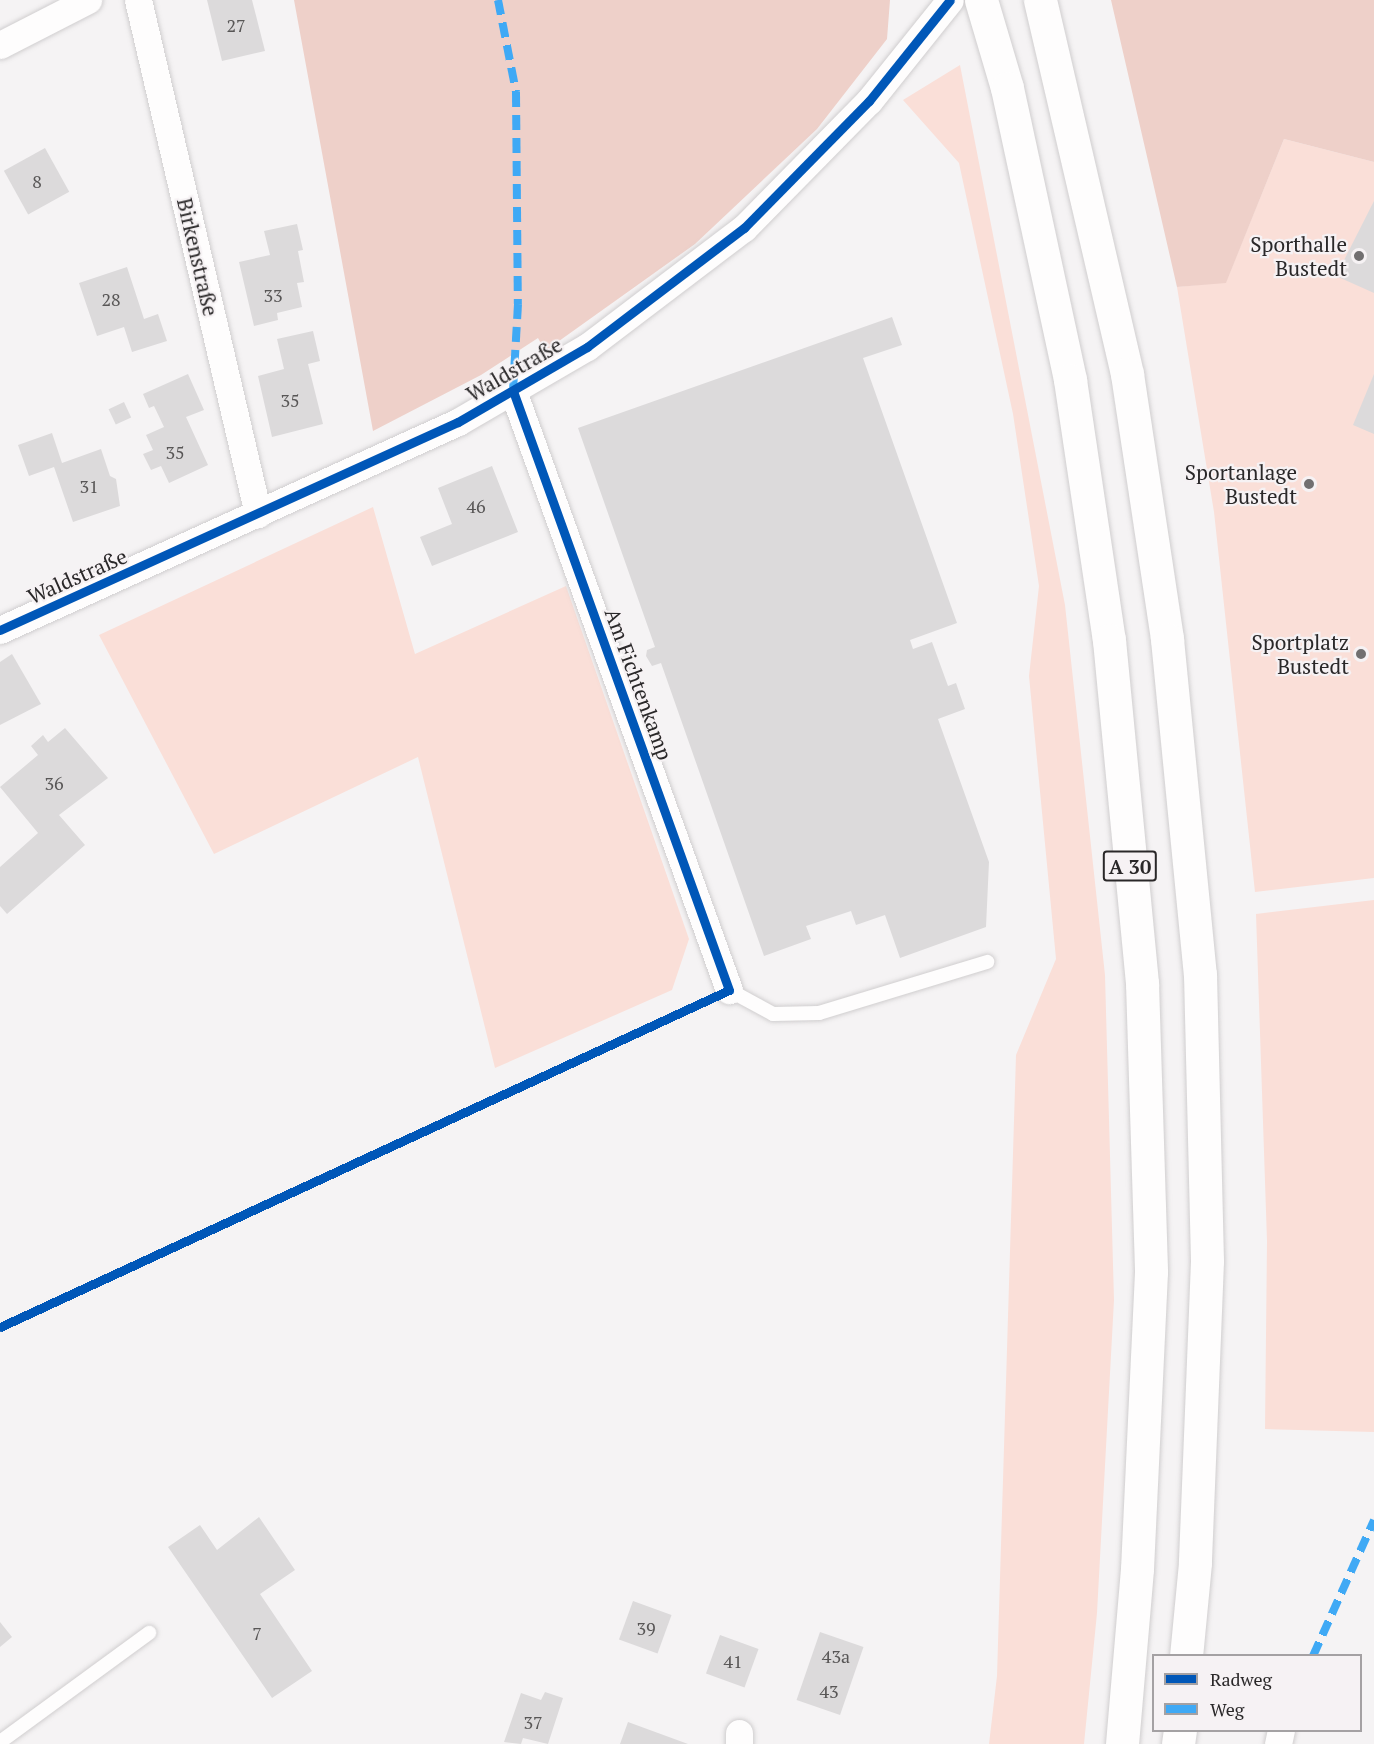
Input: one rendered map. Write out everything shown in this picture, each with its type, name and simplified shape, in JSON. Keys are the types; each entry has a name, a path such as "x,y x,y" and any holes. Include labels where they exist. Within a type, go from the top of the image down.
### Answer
{"highway":[{"name":"A 30","path":"981,0 1007,88 1070,380 1109,640 1142,983 1151,1272 1137,1569 1122,1744"},
{"name":"A 30","path":"1040,0 1127,374 1167,639 1200,974 1207,1261 1195,1563 1186,1654"}],"street":[{"path":"0,45 88,0"},
{"name":"Birkenstraße","path":"138,0 258,514"},
{"name":"Waldstraße","path":"0,630 458,422 587,347 744,228 869,101 950,0"},
{"name":"Am Fichtenkamp","path":"513,391 729,990"}],"lane":[{"path":"729,990 773,1014 819,1012 987,962"},
{"path":"0,1742 149,1633"}],"shaded area":[{"path":"294,0 890,0 887,39 817,129 695,244 545,351 538,338 481,375 373,431"},
{"path":"1111,0 1374,0 1374,162 1284,139 1226,283 1177,287"},
{"path":"960,65 1065,605 1105,975 1114,1300 1097,1613 1084,1744 989,1744 997,1676 1016,1055 1056,959 1029,676 1039,586 1013,414 959,163 903,100"},
{"name":"Sportanlage Bustedt","path":"1284,139 1374,162 1374,878 1255,892 1214,512 1177,287 1226,282"},
{"path":"373,507 415,654 566,586 689,939 672,990 495,1068 418,757 214,854 99,635"},
{"path":"1374,900 1374,1432 1265,1429 1267,1241 1256,914"}],"building":[{"path":"207,0 252,0 265,51 222,61"},
{"path":"45,148 69,192 28,215 4,171"},
{"name":"Sporthalle Bustedt","path":"1374,201 1374,293 1336,276"},
{"path":"297,224 303,250 298,251 304,282 297,283 302,307 277,313 278,320 254,326 239,262 270,255 264,231"},
{"path":"127,267 144,319 158,314 167,341 132,352 124,327 97,336 79,283"},
{"path":"892,317 902,345 863,358 957,623 910,640 913,649 932,642 948,686 956,683 965,709 938,719 989,862 986,927 900,958 885,915 856,925 851,911 806,926 811,939 764,956 661,663 652,666 646,656 647,650 655,647 578,428"},
{"path":"313,331 320,361 308,364 323,424 272,437 258,376 284,369 277,339"},
{"path":"188,374 204,410 186,417 208,465 169,483 161,466 151,470 143,454 153,450 146,435 164,427 154,406 149,408 143,394"},
{"path":"1374,374 1374,434 1353,425"},
{"path":"124,402 131,417 116,425 109,409"},
{"path":"52,433 62,463 101,449 110,476 116,479 120,506 73,522 54,467 29,476 18,445"},
{"path":"492,466 518,532 432,566 420,537 452,524 438,488"},
{"path":"12,654 41,704 0,725 0,662"},
{"path":"65,728 108,778 59,815 85,845 7,914 0,906 0,867 38,833 0,787 38,755 31,746 43,735 48,742"},
{"path":"259,1517 295,1570 260,1594 312,1671 272,1698 168,1547 200,1525 217,1550"},
{"path":"633,1601 672,1615 658,1654 619,1640"},
{"path":"0,1622 12,1637 0,1647"},
{"path":"820,1632 863,1647 840,1715 797,1700"},
{"path":"720,1635 759,1649 745,1688 706,1674"},
{"path":"545,1692 563,1698 548,1744 523,1738 521,1744 504,1742 521,1693 541,1700"},
{"path":"628,1722 688,1744 620,1744"}],"marked path":[{"path":"498,0 516,92 518,304 513,391"},
{"path":"1314,1654 1374,1520"}],"cycle path":[{"path":"0,630 458,422 587,347 744,228 869,101 950,0"},
{"path":"0,1327 729,990 513,391"}],"place":[{"name":"Sporthalle Bustedt","path":"1359,256"},
{"name":"Sportanlage Bustedt","path":"1309,484"},
{"name":"Sportplatz Bustedt","path":"1361,654"}]}
